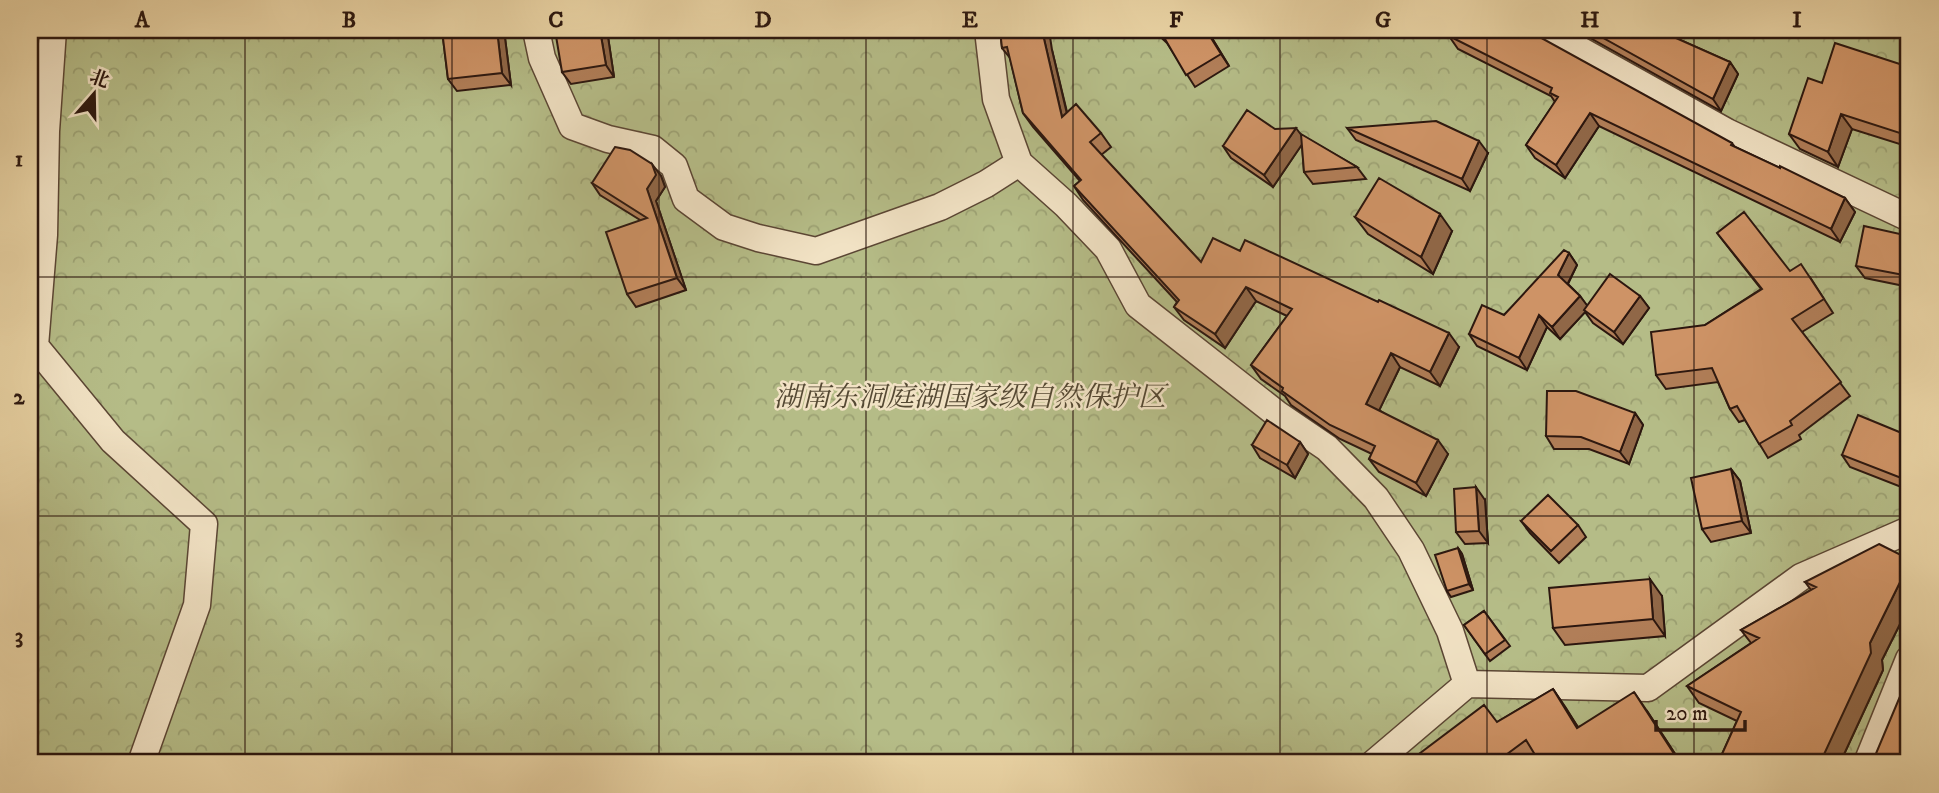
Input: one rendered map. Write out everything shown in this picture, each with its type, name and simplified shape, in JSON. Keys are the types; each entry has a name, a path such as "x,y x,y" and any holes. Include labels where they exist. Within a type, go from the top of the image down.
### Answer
{"street":[{"path":"53,30 46,131 44,235 32,346 113,441 204,524 197,605 141,763"},
{"path":"536,30 542,58 572,127 608,139 653,149 674,166 687,199 724,227 758,238 817,251 940,207 986,184 1019,163"},
{"path":"988,30 996,99 1019,163 1066,205 1108,249 1138,305 1278,414 1327,448 1376,498 1411,550 1450,631 1467,684"},
{"path":"1544,30 1727,132 1909,218"},
{"path":"1374,763 1467,684 1648,688 1801,577 1909,530"},
{"path":"1867,763 1909,659"}],"green space":[{"name":"湖南东洞庭湖国家级自然保护区","path":"30,30 1909,30 1909,763 30,763"}],"building":[{"path":"442,30 497,30 502,73 448,79"},
{"path":"555,30 600,30 606,65 562,72"},
{"path":"1000,30 1042,30 1062,117 1076,104 1101,133 1090,142 1201,262 1213,238 1240,251 1245,240 1449,333 1430,372 1391,353 1366,404 1438,440 1416,483 1369,459 1375,446 1330,425 1251,365 1292,309 1246,287 1215,334 1174,307 1179,300 1074,186 1081,180 1023,113 1007,47 1002,48"},
{"path":"1157,30 1206,30 1221,54 1186,75"},
{"path":"1452,30 1527,30 1732,143 1731,145 1845,198 1831,229 1590,113 1556,165 1526,145 1558,97 1550,93 1552,88 1449,36"},
{"path":"1589,30 1658,30 1730,62 1713,99"},
{"path":"1835,43 1909,67 1909,136 1841,114 1828,152 1789,134 1808,78 1822,83"},
{"path":"1247,110 1275,129 1296,128 1264,175 1223,146"},
{"path":"1436,121 1479,141 1462,179 1347,128"},
{"path":"1301,134 1357,167 1304,172"},
{"path":"615,147 630,150 652,164 656,175 647,189 677,278 627,294 606,232 647,218 592,183"},
{"path":"1379,178 1440,214 1421,257 1355,217"},
{"path":"1744,212 1790,271 1801,264 1824,299 1792,319 1841,382 1790,421 1792,425 1759,444 1737,406 1730,409 1712,368 1656,375 1651,332 1705,325 1762,289 1717,233"},
{"path":"1864,226 1909,236 1909,276 1856,266"},
{"path":"1564,250 1569,253 1558,275 1580,296 1552,327 1539,315 1519,358 1469,334 1482,305 1504,315"},
{"path":"1610,274 1640,296 1614,332 1584,310"},
{"path":"1547,391 1576,391 1635,413 1620,452 1581,437 1546,436"},
{"path":"1858,415 1909,436 1909,481 1842,455"},
{"path":"1267,420 1300,442 1287,465 1252,445"},
{"path":"1731,469 1742,521 1702,529 1691,478"},
{"path":"1476,487 1479,531 1456,532 1454,489"},
{"path":"1548,495 1578,525 1551,551 1521,521"},
{"path":"1879,544 1909,559 1909,564 1870,643 1871,653 1820,763 1718,763 1741,712 1687,686 1759,638 1741,630 1816,587 1805,582"},
{"path":"1458,548 1469,584 1447,591 1435,555"},
{"path":"1650,579 1653,619 1553,628 1549,588"},
{"path":"1484,611 1505,640 1485,654 1464,625"},
{"path":"1909,675 1909,763 1872,763"},
{"path":"1553,689 1577,728 1634,692 1680,763 1540,763 1526,740 1495,763 1407,763 1484,705 1497,722"}]}
